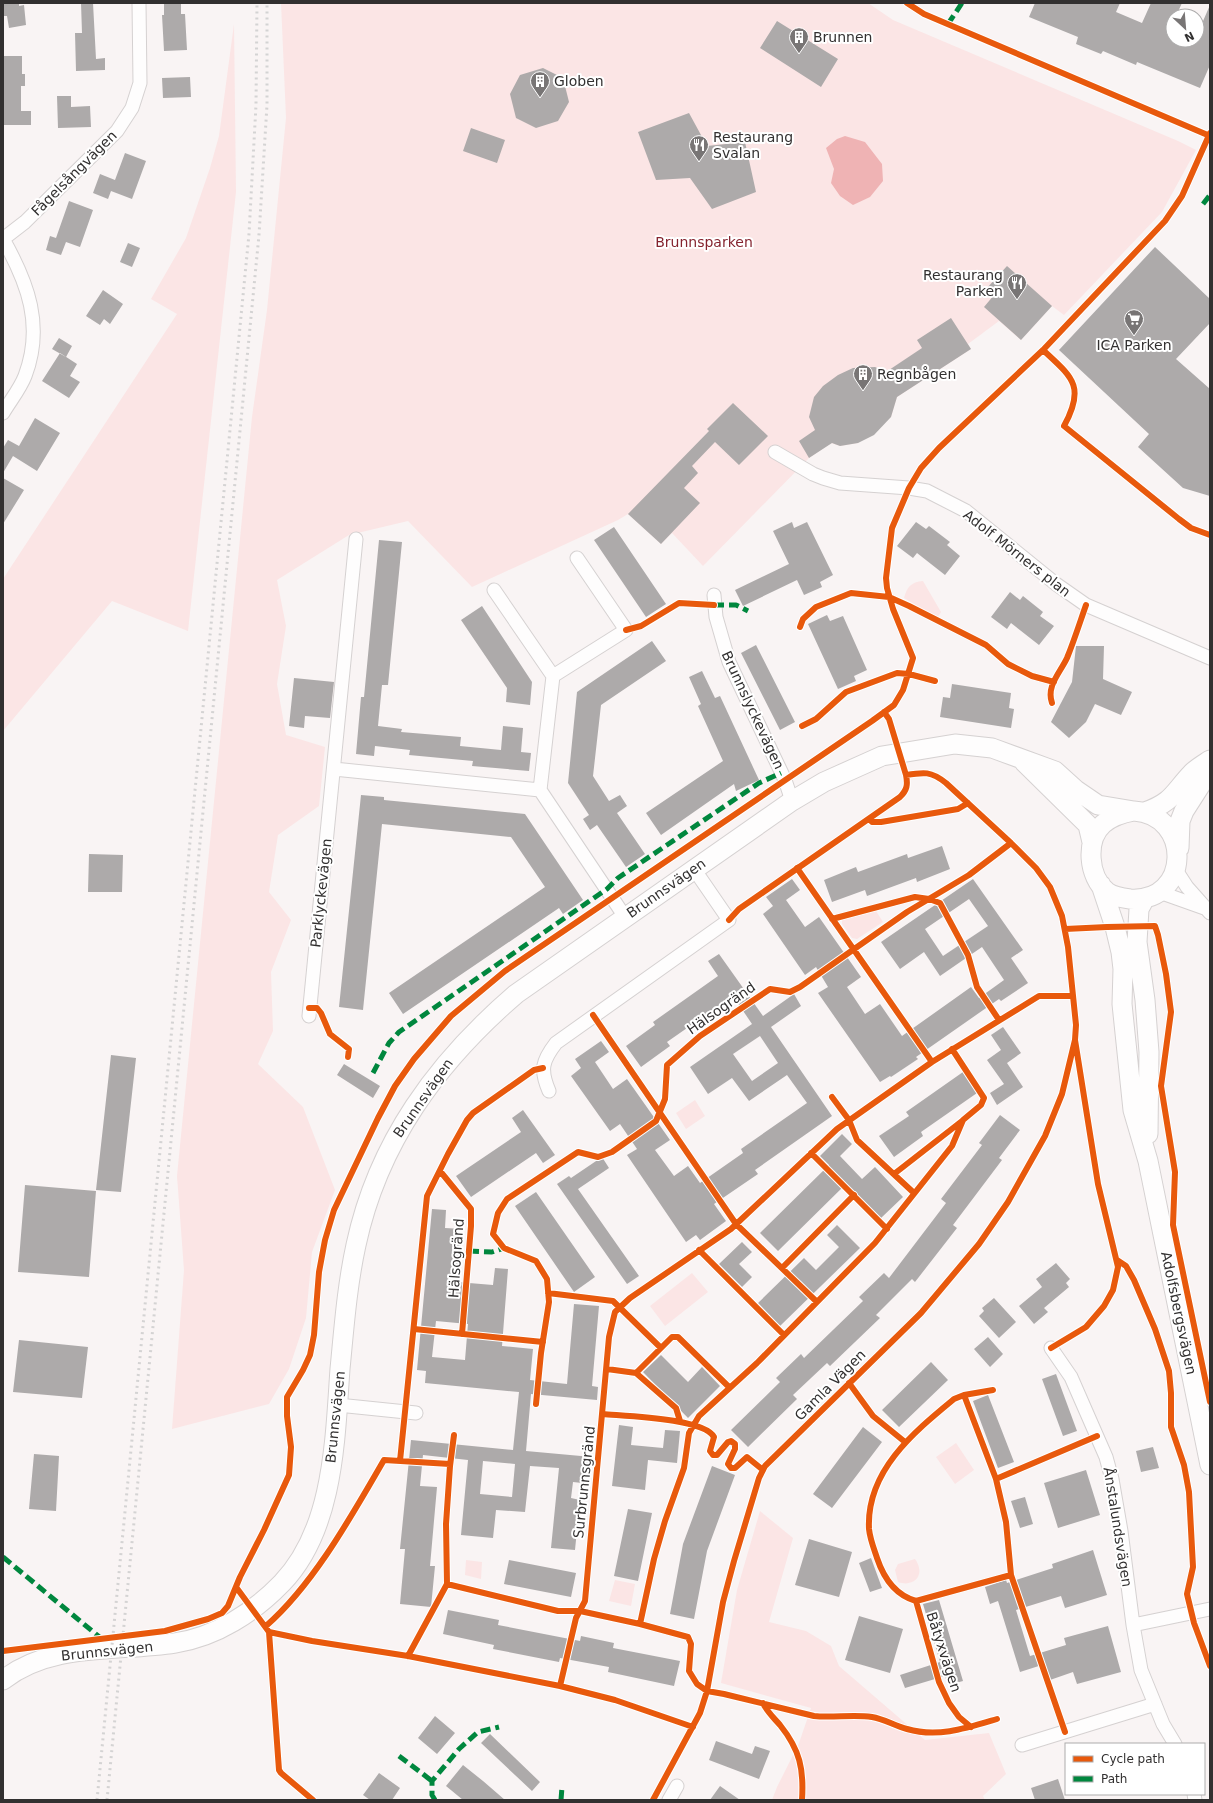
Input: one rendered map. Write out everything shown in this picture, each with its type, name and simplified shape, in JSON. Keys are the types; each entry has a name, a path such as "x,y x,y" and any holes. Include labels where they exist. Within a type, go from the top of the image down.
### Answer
{"street":[{"name":"Fågelsångvägen","path":"3,239 25,222 117,131 132,108 140,83 139,3"},
{"path":"3,239 13,255 28,291 34,325 33,346 24,377 3,413"},
{"name":"Adolf Mörners plan","path":"775,452 813,474 840,483 909,488 926,492 966,511 1056,584 1086,605 1210,658"},
{"name":"Parklyckevägen","path":"309,1016 356,539"},
{"path":"553,676 626,630 577,558"},
{"path":"494,590 553,676 540,790 625,917"},
{"name":"Brunnslyckevägen","path":"714,595 716,617 729,662 785,780 792,801"},
{"name":"Brunnsvägen","path":"3,1680 26,1666 53,1656 74,1652 176,1643 193,1639 223,1627 258,1605 278,1587 293,1570 310,1542 325,1496 334,1451 348,1293 356,1246 370,1193 393,1141 417,1101 446,1063 486,1020 516,994 792,801 824,782 852,768 882,756 955,744 992,748 1055,771 1076,790 1098,805 1140,812"},
{"name":"Brunnsvägen","path":"1022,760 1088,826 1092,842"},
{"path":"1210,760 1193,772 1168,802 1161,806 1140,812 1122,813 1103,824 1092,842 1092,863 1095,874 1107,892 1130,899 1152,895 1170,883 1177,863 1180,821 1184,811 1200,786 1210,764"},
{"path":"334,769 540,790"},
{"path":"1140,812 1158,818 1167,827 1175,841 1177,863 1187,887 1207,911"},
{"path":"549,1091 544,1080 543,1068 547,1055 556,1043 729,920 694,869"},
{"name":"Adolfsbergsvägen","path":"1101,885 1115,927 1121,952 1123,969 1122,1004 1134,1110 1148,1161 1210,1465"},
{"path":"1152,895 1207,911"},
{"name":"Adolfsbergsvägen","path":"1148,1161 1149,1052 1145,1000 1137,942 1140,909 1152,895"},
{"name":"Ånstalundsvägen","path":"1051,1348 1071,1377 1106,1457 1112,1479 1121,1531 1133,1624 1141,1670 1163,1724 1174,1743"},
{"path":"338,1404 416,1412"},
{"path":"1133,1624 1210,1609"},
{"path":"1022,1745 1155,1704"},
{"path":"668,1800 677,1786"}],"green space":[{"name":"Brunnsparken","path":"281,3 868,3 893,20 1196,150 1162,212 1064,315 1052,306 1021,340 999,321 968,344 971,349 897,397 891,417 858,443 840,446 831,443 809,458 703,566 672,533 661,544 628,514 472,587 408,521 349,535 277,580 286,626 277,684 286,735 325,747 319,806 278,835 269,892 291,920 271,972 273,1031 258,1064 303,1107 335,1190 312,1252 306,1318 289,1369 269,1404 172,1429 184,1270 177,1176 252,417 267,310 286,118"},
{"path":"234,24 236,192 188,631 112,601 3,731 3,579 177,314 151,299 186,238 210,168 219,136"},
{"path":"923,581 941,612 937,618 904,598 910,586"},
{"path":"876,911 883,922 857,939 852,938 842,924 842,920"},
{"path":"695,1100 705,1116 686,1129 676,1113"},
{"path":"692,1273 708,1292 665,1326 650,1306"},
{"path":"956,1443 974,1470 955,1484 936,1457"},
{"path":"760,1511 793,1538 769,1622 806,1631 831,1646 839,1666 925,1740 989,1733 1006,1774 983,1796 985,1800 772,1800 799,1743 811,1708 721,1683 737,1590"},
{"path":"915,1559 919,1570 917,1578 909,1583 898,1582 895,1570 898,1564"},
{"path":"466,1560 482,1562 481,1579 465,1575"},
{"path":"615,1580 635,1584 631,1606 609,1601"}],"shaded area":[{"path":"845,136 865,142 882,164 883,181 870,197 853,205 840,196 831,183 834,169 826,148 837,139"}],"building":[{"path":"3,3 19,3 19,6 24,5 26,25 9,28 7,16 3,16"},
{"path":"81,3 93,3 96,59 105,58 105,70 76,71 75,33 82,33"},
{"path":"164,3 181,3 181,14 185,14 187,50 164,51 162,15 164,15"},
{"path":"1035,3 1120,3 1116,12 1142,23 1151,3 1182,3 1180,8 1165,8 1165,48 1205,48 1205,17 1210,5 1210,65 1200,88 1137,62 1136,65 1103,51 1101,54 1076,44 1078,37 1029,17"},
{"name":"Brunnen","path":"777,21 838,59 821,87 760,48"},
{"path":"3,56 22,56 22,74 25,74 25,86 21,86 21,111 31,111 31,125 3,125"},
{"name":"Globen","path":"543,68 563,78 569,102 558,121 536,128 516,118 510,94 520,75"},
{"path":"190,77 191,97 163,98 162,78"},
{"path":"57,96 71,96 71,107 90,106 91,127 58,128"},
{"name":"Restaurang Svalan","path":"689,113 707,146 745,142 756,192 712,209 690,178 656,180 638,132"},
{"path":"471,128 505,140 497,163 463,151"},
{"path":"125,153 146,161 132,199 111,191 108,199 93,193 100,174 115,180"},
{"path":"69,201 93,210 80,247 66,242 61,255 46,250 50,236 56,238"},
{"path":"128,243 140,248 132,267 120,262"},
{"name":"ICA Parken","path":"1155,247 1210,299 1210,323 1176,359 1210,389 1210,496 1183,488 1138,447 1149,434 1059,350"},
{"name":"Restaurang Parken","path":"1007,266 1052,306 1021,340 984,307 994,295 987,288"},
{"path":"103,290 123,304 110,324 104,319 100,325 86,316"},
{"name":"Regnbågen","path":"951,318 971,349 897,397 891,417 874,435 858,443 840,446 832,443 809,458 799,441 815,430 809,417 814,397 823,386 838,375 853,368 875,367 886,372 922,348 917,340"},
{"path":"59,338 72,346 66,357 52,349"},
{"path":"60,353 77,364 70,376 80,382 69,398 42,381"},
{"path":"733,403 768,436 739,465 715,442 692,466 698,473 684,488 700,503 661,544 628,514 709,431 707,429"},
{"path":"35,418 60,433 37,471 13,456 3,473 3,448 8,440 19,446"},
{"path":"3,478 24,490 3,524"},
{"path":"792,522 794,528 807,522 833,575 820,582 822,587 804,595 797,580 743,606 735,590 789,564 773,531"},
{"path":"916,522 926,529 929,526 950,542 947,545 960,556 945,575 917,553 913,558 897,546"},
{"path":"614,527 666,604 646,617 594,540"},
{"path":"379,540 402,542 388,685 382,685 378,726 402,729 401,732 461,737 460,746 501,750 503,726 523,728 521,752 531,753 529,771 472,766 473,761 409,755 410,750 375,746 374,756 356,754 361,697 364,697"},
{"path":"1010,592 1020,600 1023,596 1043,612 1040,616 1054,626 1039,645 1011,623 1007,629 991,617"},
{"path":"482,606 532,682 530,705 506,702 507,688 461,620"},
{"path":"827,615 830,621 843,616 867,670 854,676 856,681 838,689 808,624"},
{"path":"652,641 666,661 601,705 593,776 609,801 620,795 627,806 617,813 645,854 626,867 597,825 590,830 583,819 589,815 568,783 577,692"},
{"path":"756,645 795,722 780,730 741,653"},
{"path":"1076,646 1104,646 1103,679 1132,692 1121,715 1095,704 1086,722 1069,738 1051,722 1072,682"},
{"path":"702,671 715,698 720,696 759,780 736,791 734,784 661,835 646,813 723,761 698,706 701,704 689,677"},
{"path":"294,678 334,682 330,718 305,716 304,728 289,726"},
{"path":"952,684 1011,693 1009,708 1014,709 1011,728 940,717 943,697 950,698"},
{"path":"361,795 384,797 384,800 525,814 583,900 563,914 559,908 403,1014 389,993 545,887 511,837 382,824 363,1010 339,1007"},
{"path":"942,846 950,869 917,882 916,878 867,896 865,890 832,902 824,880 856,867 858,872 907,854 908,858"},
{"path":"89,854 123,855 122,892 88,892"},
{"path":"792,879 800,890 786,900 805,927 819,917 861,977 847,987 865,1014 880,1004 902,1036 971,987 979,998 1004,980 982,947 940,976 924,952 900,969 881,942 973,879 1023,950 1011,958 1028,983 1001,1001 999,999 916,1057 918,1059 891,1077 890,1076 880,1082 818,993 828,987 816,967 805,975 763,914 773,906 766,897","holes":["969,899 988,926 943,956 925,929"]},
{"path":"719,954 763,1016 794,994 801,1006 771,1027 832,1116 755,1170 758,1174 714,1204 726,1221 700,1240 696,1235 686,1242 627,1155 637,1149 620,1124 610,1131 571,1076 581,1068 575,1059 601,1041 609,1052 595,1062 613,1089 627,1079 670,1140 655,1150 674,1176 688,1166 700,1183 743,1153 741,1149 807,1103 787,1075 749,1101 732,1078 708,1094 690,1067 752,1024 733,996 667,1042 670,1046 641,1067 626,1046 655,1025 653,1022 718,976 708,961","holes":["760,1036 778,1063 752,1081 733,1054"]},
{"path":"1003,1027 1021,1053 1007,1063 1023,1087 997,1105 990,1093 1004,1084 987,1060 1001,1050 991,1035"},
{"path":"111,1055 136,1058 121,1192 96,1190"},
{"path":"344,1064 380,1086 373,1098 337,1075"},
{"path":"963,1072 977,1093 921,1132 923,1136 894,1157 879,1136 909,1116 906,1112"},
{"path":"523,1110 555,1155 543,1163 536,1153 471,1197 456,1176 521,1132 512,1118"},
{"path":"1000,1115 1020,1130 999,1158 1002,1160 953,1225 957,1228 915,1282 912,1279 876,1315 880,1318 830,1366 827,1363 793,1395 797,1399 748,1447 731,1430 780,1382 776,1378 801,1354 804,1358 863,1301 859,1297 884,1273 889,1278 946,1203 941,1199 982,1145 979,1143"},
{"path":"842,1134 852,1144 840,1156 862,1179 875,1167 903,1197 881,1218 846,1184 778,1251 760,1233 829,1165 820,1156"},
{"path":"602,1157 609,1168 578,1189 639,1276 627,1284 557,1184 569,1176 571,1178"},
{"path":"25,1185 96,1191 89,1277 18,1272"},
{"path":"536,1192 595,1277 574,1292 515,1206"},
{"path":"432,1209 446,1210 445,1228 462,1229 457,1282 493,1285 495,1268 508,1269 502,1346 533,1349 530,1380 567,1384 574,1304 599,1306 592,1386 598,1387 597,1400 531,1394 526,1451 592,1457 591,1471 583,1470 582,1483 573,1482 571,1498 580,1500 575,1550 551,1548 559,1468 530,1466 525,1512 496,1510 493,1538 461,1535 468,1460 423,1455 420,1486 437,1487 430,1566 435,1566 431,1607 400,1604 405,1549 400,1549 411,1440 513,1450 519,1392 425,1383 426,1371 417,1370","holes":["436,1321 468,1324 465,1360 432,1357","483,1461 515,1464 512,1497 480,1494"]},
{"path":"837,1225 860,1248 780,1326 758,1303 804,1258 816,1270 839,1247 827,1235"},
{"path":"742,1242 752,1252 739,1264 752,1277 742,1287 719,1264"},
{"path":"1056,1263 1070,1279 1066,1283 1069,1287 1044,1308 1048,1312 1034,1324 1019,1306 1042,1287 1036,1279"},
{"path":"994,1298 1016,1322 999,1338 979,1316 984,1311 982,1308"},
{"path":"988,1337 1003,1354 990,1367 974,1349"},
{"path":"19,1340 88,1347 82,1398 13,1392"},
{"path":"661,1355 688,1382 702,1367 720,1386 688,1418 643,1372"},
{"path":"931,1362 948,1380 899,1427 882,1410"},
{"path":"1056,1374 1077,1431 1063,1436 1042,1379"},
{"path":"988,1395 1014,1462 998,1468 973,1401"},
{"path":"619,1425 633,1427 631,1445 663,1448 665,1430 680,1431 677,1463 648,1460 645,1490 612,1486"},
{"path":"863,1427 882,1442 832,1508 813,1494"},
{"path":"1153,1447 1159,1468 1141,1472 1136,1451"},
{"path":"34,1454 59,1456 56,1511 29,1509"},
{"path":"712,1466 735,1475 707,1551 694,1619 670,1614 683,1544"},
{"path":"1086,1470 1100,1515 1058,1528 1044,1483"},
{"path":"1025,1497 1033,1524 1020,1528 1011,1501"},
{"path":"628,1509 652,1513 638,1581 614,1576"},
{"path":"809,1539 852,1552 839,1597 795,1585"},
{"path":"1093,1550 1107,1595 1065,1608 1061,1596 1016,1610 1030,1656 1066,1645 1064,1638 1108,1626 1121,1672 1077,1684 1073,1672 1050,1680 1045,1664 1020,1672 998,1601 990,1604 985,1587 1006,1580 1007,1583 1053,1568 1052,1564"},
{"path":"871,1558 882,1588 870,1592 859,1563"},
{"path":"509,1560 576,1573 571,1597 504,1584"},
{"path":"939,1600 963,1681 948,1685 945,1676 905,1688 900,1675 940,1662 923,1604"},
{"path":"448,1610 499,1620 498,1625 580,1641 581,1636 614,1643 613,1648 680,1661 674,1686 608,1672 609,1667 560,1658 559,1662 493,1649 494,1645 443,1634"},
{"path":"859,1616 903,1629 890,1673 845,1660"},
{"path":"435,1716 455,1733 437,1754 418,1738"},
{"path":"490,1734 540,1782 532,1791 481,1743"},
{"path":"716,1741 752,1754 755,1746 770,1751 759,1779 709,1760"},
{"path":"463,1765 505,1800 463,1800 446,1786"},
{"path":"379,1773 400,1788 392,1800 370,1800 363,1795"},
{"path":"1058,1779 1065,1800 1035,1800 1031,1788"},
{"path":"720,1786 740,1800 710,1800"}],"railway":[{"path":"97,1800 249,234 256,105 257,3"},
{"path":"107,1800 259,235 267,105 267,3"}],"marked path":[{"path":"948,24 962,3"},
{"path":"1203,204 1210,195"},
{"path":"714,605 736,605 748,611"},
{"path":"373,1073 389,1043 399,1032 607,889 618,878 759,783 781,773"},
{"path":"469,1251 492,1252 504,1248"},
{"path":"3,1557 103,1640"},
{"path":"435,1800 432,1795 432,1781 459,1749 478,1732 499,1727"},
{"path":"399,1756 432,1781"},
{"path":"561,1800 562,1787"}],"cycle path":[{"path":"907,3 924,14 1210,136"},
{"path":"3,1651 165,1631 208,1619 222,1613 228,1606 240,1577 264,1530 289,1475 291,1447 287,1416 287,1397 310,1355 314,1335 319,1272 325,1240 334,1210 395,1086 414,1059 451,1016 505,971 894,705 903,690 913,658 893,609 887,588 886,578 892,528 909,488 921,468 939,448 1043,350 1165,221 1182,196 1210,133"},
{"path":"1043,350 1062,368 1073,383 1075,391 1074,401 1071,412 1064,426 1191,528 1210,535"},
{"path":"800,627 803,619 816,607 851,593 889,597 986,645 1008,664 1032,676 1054,682"},
{"path":"626,630 641,626 679,603 714,605"},
{"path":"1052,703 1052,685 1067,658 1086,605"},
{"path":"802,726 816,719 846,692 897,673 909,674 935,681"},
{"path":"729,920 739,909 900,797 906,790 906,775 889,719 884,712"},
{"path":"906,775 927,773 936,776 946,783 1036,868 1050,887 1062,916 1068,947 1076,1025 1075,1040 1098,1184 1118,1267 1113,1290 1104,1306 1086,1327 1051,1348"},
{"path":"869,819 872,822 881,822 958,809 968,803"},
{"name":"Hälsogränd","path":"536,1404 541,1353 549,1302 547,1279 536,1261 504,1248 493,1234 498,1213 507,1199 578,1152 598,1157 612,1152 656,1121 665,1099 667,1065 700,1036 770,989 790,992 800,987 907,912 969,875 1011,843"},
{"path":"797,868 932,1062"},
{"path":"832,919 915,897 929,899 940,903 968,955 977,987 999,1020"},
{"path":"1065,929 1155,926 1158,935 1166,974 1171,1012 1161,1086 1175,1172 1173,1225 1210,1402"},
{"name":"Surbrunnsgränd","path":"560,1686 576,1618 585,1601 609,1337 615,1312 630,1298 731,1229 837,1129 932,1062 1039,996 1073,996"},
{"path":"309,1008 317,1008 321,1013 330,1034 349,1049 348,1057"},
{"path":"593,1015 736,1224 817,1302"},
{"name":"Gamla Vägen","path":"653,1800 700,1713 707,1691 723,1602 759,1478 765,1466 921,1313 979,1244 1008,1202 1045,1136 1062,1094 1075,1040"},
{"path":"640,1624 654,1559 665,1521 684,1468 689,1433 699,1416 757,1363 875,1243 952,1146 963,1120 981,1105 984,1098 952,1049"},
{"path":"400,1461 427,1196 448,1154 467,1120 473,1113 534,1070 543,1068"},
{"path":"832,1097 849,1120 857,1140 914,1193"},
{"path":"894,1174 962,1121"},
{"path":"811,1153 887,1229"},
{"name":"Hälsogränd","path":"440,1171 471,1209 471,1226 462,1334"},
{"path":"782,1268 854,1195"},
{"path":"699,1250 784,1335"},
{"path":"1117,1260 1126,1266 1134,1280 1155,1329 1169,1371 1171,1393 1171,1427 1184,1465 1189,1492 1193,1567 1187,1594 1194,1623 1210,1666"},
{"path":"548,1293 613,1301 661,1348"},
{"path":"414,1329 543,1342"},
{"path":"636,1373 672,1337 678,1337 730,1388"},
{"path":"607,1369 636,1373 676,1408 680,1421"},
{"name":"Gamla Vägen","path":"849,1383 873,1416 905,1442"},
{"name":"Båtyxvägen","path":"971,1727 959,1717 949,1703 939,1682 916,1601 902,1595 896,1590 883,1573 870,1536 870,1508 875,1489 884,1471 895,1455 923,1425 954,1399 964,1395 993,1390"},
{"path":"964,1395 996,1479 1006,1522 1011,1575 1065,1732"},
{"path":"603,1414 663,1419 695,1426 707,1431 714,1437 710,1451 713,1455 717,1455 728,1442 731,1441 735,1444 735,1449 728,1464 731,1468 735,1468 747,1457 763,1470"},
{"path":"408,1656 447,1584 446,1524 450,1466 454,1435"},
{"path":"996,1479 1097,1436"},
{"path":"266,1626 284,1609 316,1570 345,1526 384,1460 450,1464"},
{"path":"916,1601 1011,1575"},
{"path":"447,1584 558,1611 580,1611 640,1624 688,1637 691,1644 689,1671 697,1684 707,1691 814,1716 872,1717 919,1732 952,1731 997,1719"},
{"path":"236,1587 269,1632 312,1641 408,1656 560,1686 615,1700 693,1727"},
{"path":"269,1632 279,1770 313,1800"},
{"path":"763,1703 787,1734 796,1752 801,1769 802,1800"}],"place":[{"name":"Brunnen","path":"799,54"},
{"name":"Globen","path":"540,98"},
{"name":"Restaurang Svalan","path":"699,162"},
{"name":"Restaurang Parken","path":"1017,300"},
{"name":"ICA Parken","path":"1134,336"},
{"name":"Regnbågen","path":"863,391"}]}
